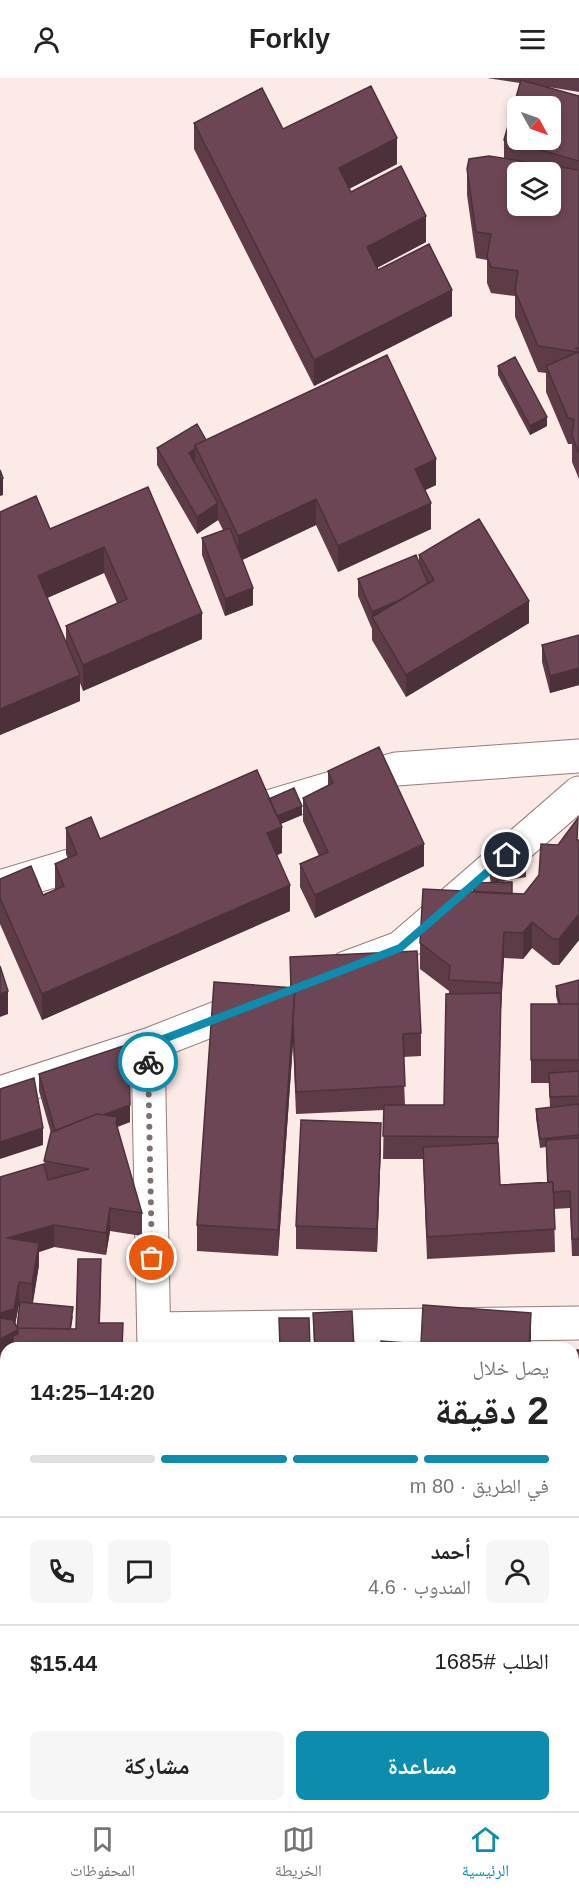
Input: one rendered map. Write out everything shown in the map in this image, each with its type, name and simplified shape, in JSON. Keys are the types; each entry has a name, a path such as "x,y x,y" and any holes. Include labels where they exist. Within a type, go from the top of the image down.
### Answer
{"street":[{"path":"226,819 396,768 579,756"},
{"path":"323,977 400,948 579,793"},
{"path":"0,887 124,850"},
{"path":"0,1093 148,1045 279,994"},
{"path":"148,1045 154,1339 579,1323"}],"building":[{"path":"521,80 579,96 579,161 540,150 561,150 561,96 516,96"},
{"path":"371,86 397,138 339,168 351,192 401,166 426,216 367,247 378,270 429,244 452,290 314,360 194,123 262,88 283,129"},
{"path":"489,156 528,162 507,162 507,216 561,216 561,167 579,170 579,348 575,348 579,349 579,453 572,436 574,419 568,418 546,366 578,352 538,346 515,291 518,271 491,267 487,257 491,234 476,232 467,169 469,159"},
{"path":"387,355 436,459 415,469 431,503 338,546 316,499 238,536 195,445"},
{"path":"515,357 547,417 530,426 498,366"},
{"path":"197,424 206,440 195,445 195,449 189,453 218,503 197,517 157,448"},
{"path":"148,487 202,613 83,665 66,626 127,599 104,547 38,576 80,675 0,709 0,512 36,496 50,529"},
{"path":"479,519 529,601 406,675 372,617 434,580 419,555"},
{"path":"230,528 253,588 225,599 202,538"},
{"path":"416,555 428,583 400,600 372,612 358,579"},
{"path":"579,635 579,668 550,676 542,645"},
{"path":"379,747 424,844 315,895 300,864 328,852 303,798 333,783 328,771"},
{"path":"257,770 282,827 267,833 290,885 42,994 0,898 0,879 31,866 43,895 64,886 55,864 77,854 66,828 91,817 100,839"},
{"path":"294,788 302,806 277,816 269,799"},
{"path":"578,818 579,914 559,939 553,939 532,922 523,933 504,932 501,983 449,980 450,966 420,943 423,889 524,894 539,875 541,844 558,845"},
{"path":"522,843 526,868 491,874 486,849"},
{"path":"512,882 512,894 474,892 473,883"},
{"path":"417,951 421,1033 403,1034 405,1086 296,1092 293,1021 295,988 291,988 290,957"},
{"path":"0,966 8,991 0,994"},
{"path":"579,980 579,1004 560,1004 556,986"},
{"path":"214,982 295,988 278,1230 197,1225"},
{"path":"501,993 498,1137 383,1136 384,1105 444,1105 446,994"},
{"path":"531,1004 579,1004 579,1060 531,1060"},
{"path":"129,1044 130,1105 103,1115 97,1114 55,1131 39,1074"},
{"path":"579,1071 579,1096 550,1097 549,1073"},
{"path":"34,1078 43,1128 0,1142 0,1089"},
{"path":"579,1104 579,1135 540,1139 536,1109"},
{"path":"97,1114 117,1117 116,1123 142,1213 110,1208 106,1233 54,1225 7,1238 39,1243 32,1284 19,1282 14,1309 0,1313 0,1177 44,1164 48,1180 89,1169 44,1161 51,1132"},
{"path":"301,1120 381,1123 377,1229 296,1226"},
{"path":"579,1138 579,1239 572,1239 570,1191 553,1192 553,1182 548,1182 546,1140"},
{"path":"498,1143 500,1185 553,1182 555,1229 427,1237 423,1147"},
{"path":"78,1259 101,1259 99,1323 123,1323 122,1342 13,1342 13,1336 18,1334 17,1328 76,1329"},
{"path":"20,1302 73,1307 70,1329 17,1328"},
{"path":"423,1305 531,1313 529,1342 421,1342"},
{"path":"352,1311 354,1342 315,1342 313,1313"},
{"path":"0,1318 13,1320 18,1330 0,1339"},
{"path":"279,1318 309,1318 310,1342 280,1342"}],"way so far":[{"path":"148,1062 152,1258"}],"route":[{"path":"148,1062 148,1045 400,948 507,855"}]}
